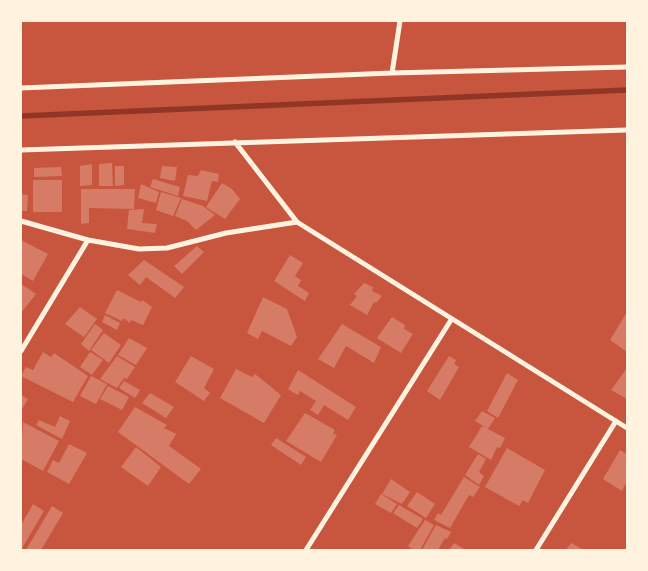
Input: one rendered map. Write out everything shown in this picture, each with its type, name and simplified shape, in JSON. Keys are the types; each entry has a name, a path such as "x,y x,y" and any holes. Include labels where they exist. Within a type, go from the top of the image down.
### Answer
{"street":[{"path":"392,73 400,21"},
{"path":"21,88 392,73 627,66"},
{"path":"21,150 627,130"},
{"path":"235,142 297,222 451,320 627,428"},
{"path":"21,221 88,240 139,249 167,248 226,233 297,222"},
{"path":"21,351 88,240"},
{"path":"306,550 451,320"},
{"path":"536,550 616,422"}],"building":[{"path":"112,163 113,186 99,186 99,164"},
{"path":"92,164 92,185 80,186 80,166"},
{"path":"115,166 124,166 124,185 115,186"},
{"path":"162,166 177,167 175,181 160,178"},
{"path":"61,167 62,176 34,177 34,168"},
{"path":"201,170 219,174 218,182 212,181 207,201 183,196 188,175 198,176"},
{"path":"153,179 180,187 178,196 150,187"},
{"path":"33,180 62,180 62,212 33,212"},
{"path":"222,183 232,189 240,199 225,219 206,207"},
{"path":"141,184 159,192 156,203 138,198"},
{"path":"81,189 135,189 134,209 89,208 89,223 81,224"},
{"path":"161,192 181,198 173,216 156,210"},
{"path":"21,194 28,195 27,211 21,211"},
{"path":"182,199 203,206 215,215 196,230 187,221 175,216"},
{"path":"144,209 142,223 157,224 155,233 127,229 129,210"},
{"path":"21,240 48,254 33,281 21,274"},
{"path":"197,246 204,252 182,274 174,266"},
{"path":"290,255 303,263 295,276 301,280 298,286 309,293 305,301 274,281"},
{"path":"144,260 184,287 175,298 146,277 140,285 128,275"},
{"path":"364,283 373,287 372,291 382,296 376,303 374,302 367,315 350,305 357,296 354,294"},
{"path":"21,284 36,294 21,313"},
{"path":"117,290 141,302 142,300 152,307 143,325 131,320 130,323 123,318 122,321 105,313"},
{"path":"263,297 287,309 297,337 291,346 262,331 258,339 247,333"},
{"path":"80,307 97,319 84,337 65,324"},
{"path":"627,312 627,352 610,340"},
{"path":"105,315 120,323 117,330 102,322"},
{"path":"392,317 405,325 404,329 413,334 401,353 377,338"},
{"path":"95,324 103,330 89,351 81,344"},
{"path":"342,324 381,347 374,363 346,346 334,368 318,359"},
{"path":"104,333 121,345 109,363 91,350"},
{"path":"129,338 147,348 136,365 118,355"},
{"path":"43,352 51,357 54,353 88,376 73,402 21,376 26,367 33,370"},
{"path":"90,352 103,360 92,375 80,367"},
{"path":"117,356 135,367 127,379 124,378 117,388 100,379"},
{"path":"191,356 214,369 204,388 210,393 204,401 175,382"},
{"path":"449,356 456,360 454,364 459,367 440,400 427,391"},
{"path":"627,368 627,399 611,390"},
{"path":"236,369 252,377 255,374 281,395 264,423 220,398"},
{"path":"298,370 356,407 348,420 324,405 318,415 310,410 316,401 300,391 298,395 288,389"},
{"path":"507,373 518,380 498,418 487,411"},
{"path":"91,376 107,384 96,404 80,396"},
{"path":"124,381 140,390 135,398 119,388"},
{"path":"108,386 129,397 122,410 100,399"},
{"path":"150,393 174,407 166,418 142,403"},
{"path":"21,395 28,399 21,411"},
{"path":"135,407 167,425 164,428 176,434 169,446 201,469 189,484 118,432"},
{"path":"482,411 495,418 488,429 505,438 500,448 497,447 491,460 469,447 482,426 487,428 475,421"},
{"path":"305,413 335,430 333,434 337,435 321,462 286,441"},
{"path":"60,416 70,421 62,439 36,425 39,420 55,427"},
{"path":"23,422 59,441 43,471 21,459"},
{"path":"276,438 306,457 301,465 271,445"},
{"path":"69,444 87,453 69,484 47,472 53,460 59,463"},
{"path":"136,447 161,467 148,486 121,467"},
{"path":"507,448 545,470 528,503 523,500 519,506 485,487"},
{"path":"620,450 627,454 627,481 622,491 603,479"},
{"path":"478,454 486,459 479,472 484,476 479,485 465,475"},
{"path":"464,477 480,487 473,497 469,495 450,528 434,520 438,513 441,515"},
{"path":"391,479 410,492 402,504 382,494"},
{"path":"417,492 435,504 426,518 407,506"},
{"path":"381,494 397,504 391,513 375,504"},
{"path":"33,504 44,511 21,550 21,525"},
{"path":"399,505 423,519 417,528 393,513"},
{"path":"52,506 63,513 41,550 26,550"},
{"path":"425,520 434,525 420,550 414,550 408,546"},
{"path":"436,525 451,532 438,550 422,550"},
{"path":"454,543 466,550 449,550"},
{"path":"571,543 584,550 566,550"}],"waterway":[{"path":"21,116 627,90"}]}
